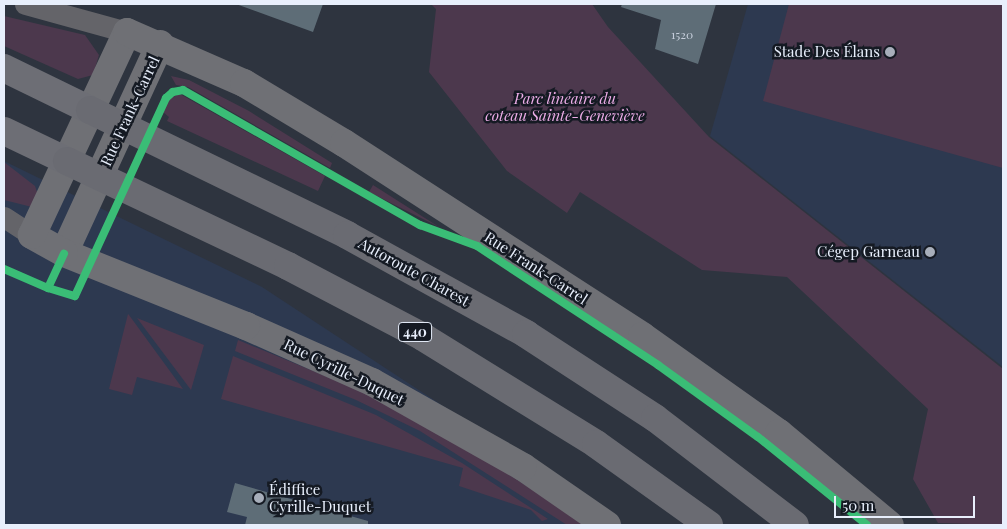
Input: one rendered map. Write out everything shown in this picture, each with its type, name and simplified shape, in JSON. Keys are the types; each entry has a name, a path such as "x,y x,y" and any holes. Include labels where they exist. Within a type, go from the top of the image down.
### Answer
{"highway":[{"name":"Autoroute Charest","path":"90,110 347,235 526,334 655,418 795,525"},
{"name":"440","path":"67,161 303,273 423,337 582,434 709,525"}],"main road":[{"name":"Autoroute Charest","path":"4,68 90,110"},
{"path":"4,131 67,161"}],"street":[{"name":"Rue Frank-Carrel","path":"25,4 127,32 160,44 244,83 315,125 642,336 779,434 890,525"},
{"path":"32,235 127,32"},
{"name":"Rue Frank-Carrel","path":"99,177 160,44"},
{"path":"64,253 99,177"},
{"name":"Rue Cyrille-Duquet","path":"4,217 64,253 246,326 372,382 523,467 606,525"}],"shaded area":[{"name":"Cégep Garneau","path":"748,4 1003,4 1003,367 710,136"},
{"path":"4,161 262,287 624,525 4,525"}],"green space":[{"name":"Parc linéaire du coteau Sainte-Geneviève","path":"431,4 592,4 608,27 709,137 1003,369 1003,525 938,523 913,479 928,409 787,277 702,270 580,192 567,213 507,171 429,72 436,9"},
{"name":"Stade Des Élans","path":"789,4 1003,4 1003,168 763,101"},
{"path":"4,16 85,35 99,55 93,75 78,79 4,46"},
{"path":"171,76 189,80 249,111 332,163 330,168 188,87 176,85"},
{"path":"180,94 325,176 318,191 167,121 169,117 163,112 170,98"},
{"path":"4,162 35,186 38,195 32,207 4,200"},
{"path":"373,185 439,227 369,192"},
{"path":"128,314 183,389 137,377 132,395 109,389"},
{"path":"137,318 204,345 191,390"},
{"path":"238,340 359,390 493,464 586,525 567,525 420,431 356,400 235,351"},
{"path":"233,356 376,415 462,463 548,519 542,521 531,510 459,486 463,468 221,399"}],"building":[{"path":"236,4 323,4 313,32"},
{"path":"622,4 716,4 698,64 655,49 661,20 621,7"},
{"name":"Édiffice Cyrille-Duquet","path":"235,483 368,521 368,525 245,525 247,517 227,512"}],"cycle path":[{"path":"48,288 75,296 166,98 173,92 183,90 420,225 477,246 658,365 758,437 867,525"},
{"path":"4,269 48,288 64,253"}],"place":[{"name":"Stade Des Élans","path":"890,52"},
{"name":"Cégep Garneau","path":"930,252"},
{"name":"Édiffice Cyrille-Duquet","path":"259,498"}]}
